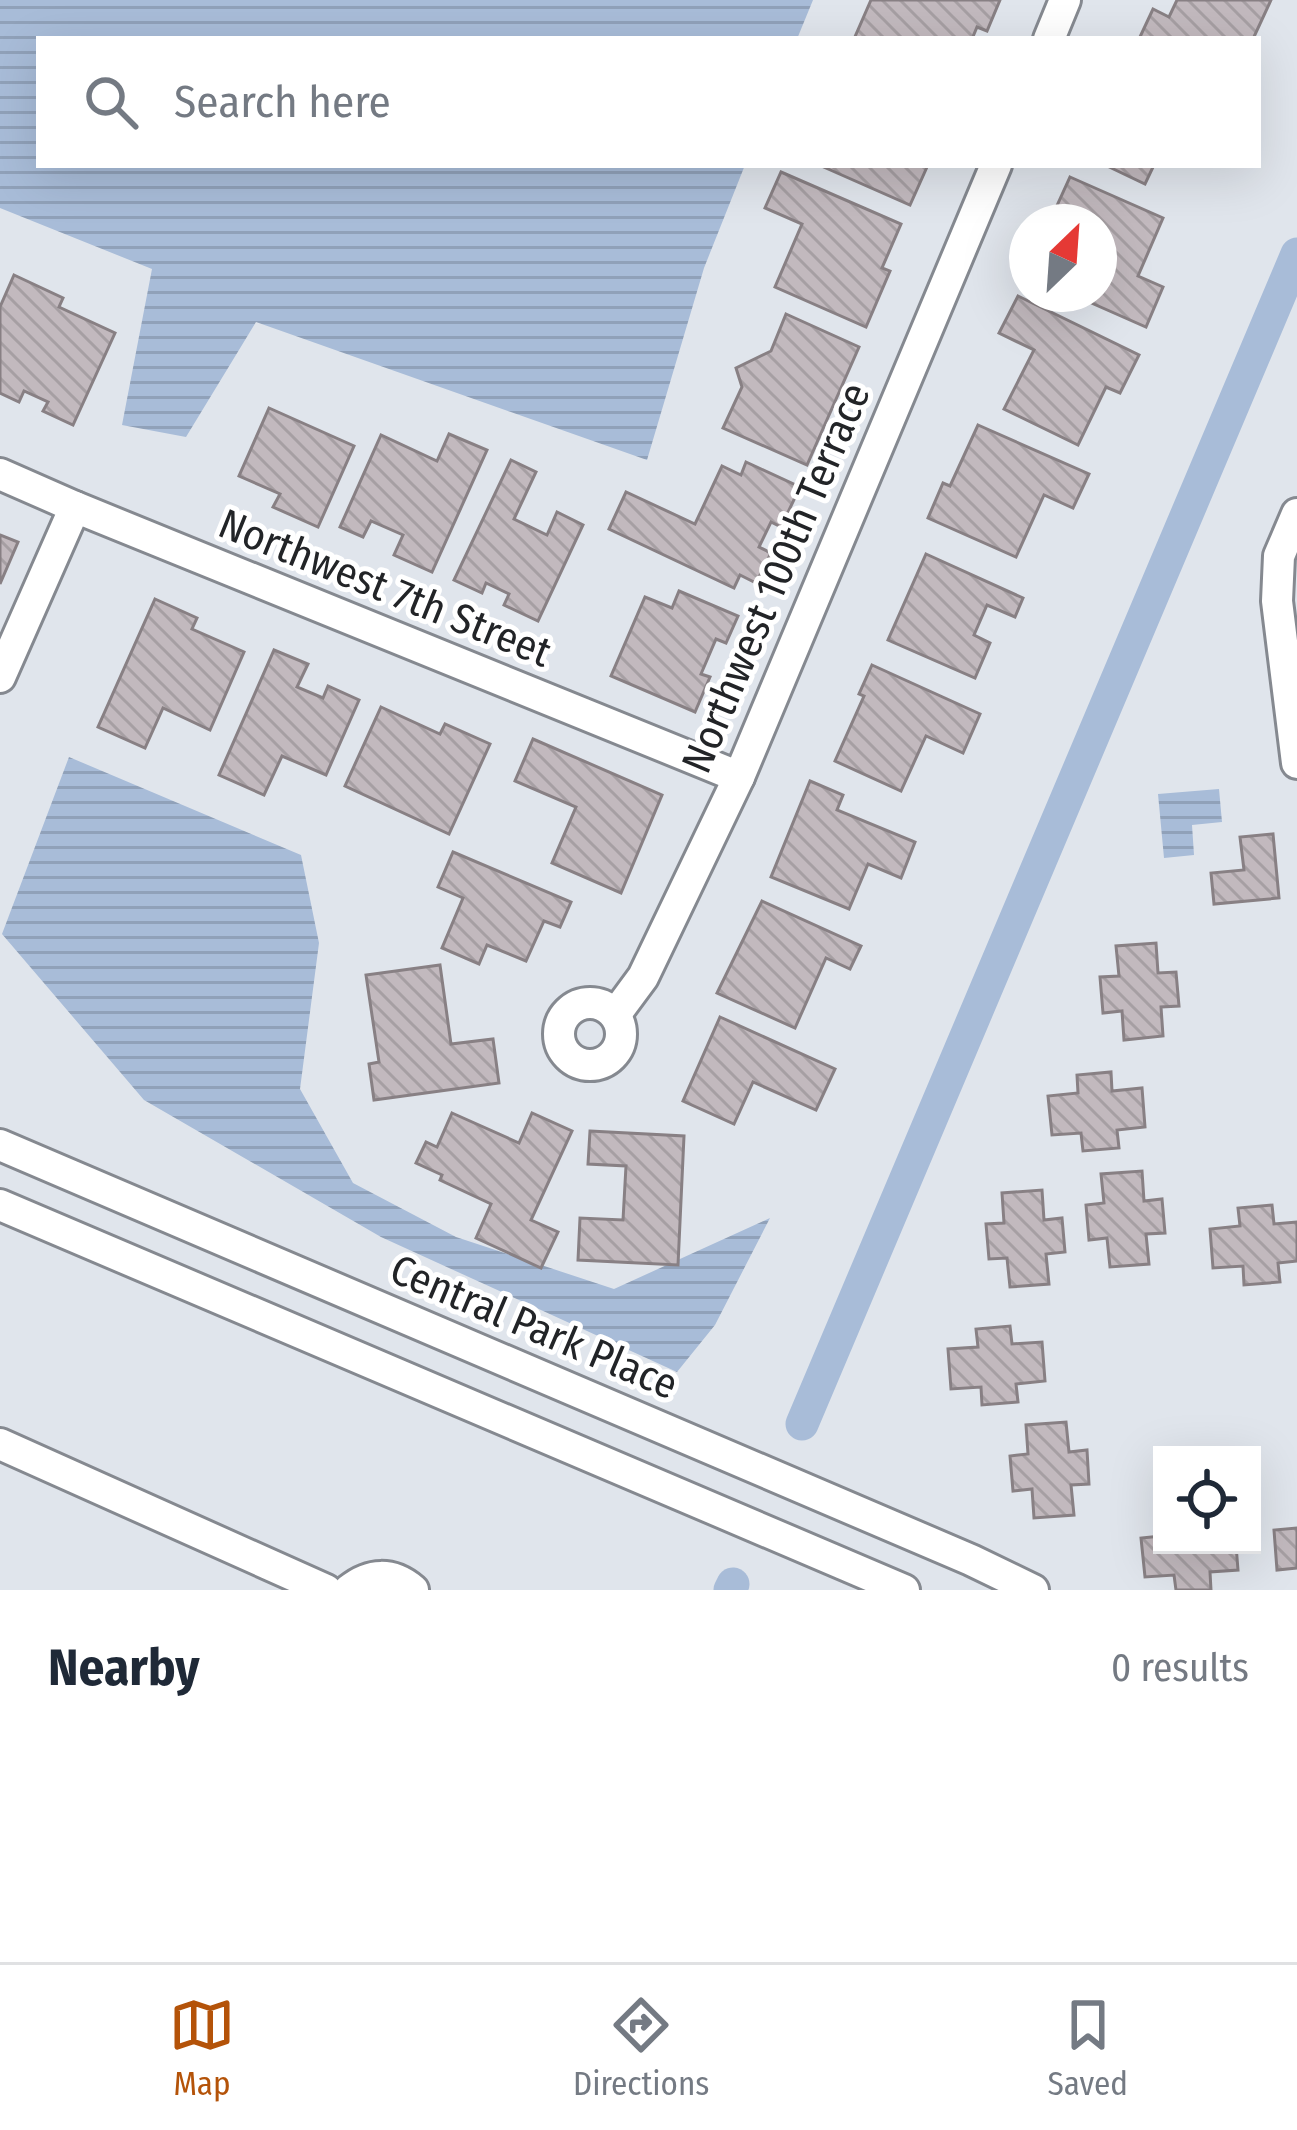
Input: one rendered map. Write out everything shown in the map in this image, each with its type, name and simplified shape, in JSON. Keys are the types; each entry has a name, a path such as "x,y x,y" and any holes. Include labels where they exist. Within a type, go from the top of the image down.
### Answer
{"street":[{"path":"1050,36 1065,0"},
{"name":"Northwest 100th Terrace","path":"615,1015 644,977 739,777 995,168"},
{"name":"Northwest 7th Street","path":"0,474 739,777"},
{"path":"0,677 74,507"},
{"path":"1297,514 1279,556 1277,601 1297,764"},
{"name":"Central Park Place","path":"0,1145 1033,1590"},
{"path":"0,1205 904,1590"},
{"path":"0,1444 326,1590"},
{"path":"349,1590 377,1576 404,1582 413,1590"}],"water":[{"path":"0,0 813,0 798,36 36,36 36,168 744,168 704,268 647,460 256,322 186,437 122,425 152,269 0,208"},
{"path":"69,757 301,855 319,943 300,1089 353,1183 456,1237 614,1289 770,1218 715,1325 677,1372 381,1237 144,1100 2,934"},
{"path":"1219,789 1222,822 1192,825 1194,855 1164,858 1158,794"}],"building":[{"path":"871,0 1000,0 987,31 977,27 973,36 855,36"},
{"path":"1177,0 1271,0 1254,36 1140,36 1153,9 1169,17"},
{"path":"826,168 927,168 910,205"},
{"path":"1111,168 1153,168 1145,184"},
{"path":"781,172 901,224 882,268 890,271 866,327 775,287 802,224 765,208"},
{"path":"1070,177 1163,218 1138,276 1163,287 1146,327 1112,312 1117,312 1117,204 1058,204"},
{"path":"14,275 63,298 59,307 115,333 73,425 43,411 48,402 24,391 19,402 0,393 0,307"},
{"path":"1010,312 1051,312 1139,355 1120,393 1106,387 1078,445 1004,409 1034,350 999,333"},
{"path":"786,314 859,347 807,465 723,428 742,387 736,368 771,351"},
{"path":"269,408 354,446 318,527 273,507 280,494 239,476"},
{"path":"978,425 1089,474 1073,508 1044,495 1016,557 928,518 943,483 950,486"},
{"path":"449,434 487,450 432,572 394,555 403,535 371,521 363,537 340,527 381,435 437,461"},
{"path":"511,460 536,472 514,519 547,535 557,512 583,525 538,621 504,605 509,594 486,583 482,593 454,580"},
{"path":"746,462 800,487 781,527 771,522 759,547 771,553 756,583 740,575 734,588 609,529 626,492 695,524 722,466 741,475"},
{"path":"0,535 18,542 0,584"},
{"path":"926,554 1023,598 1015,617 987,605 974,635 990,643 975,678 888,640"},
{"path":"679,591 738,616 726,643 716,639 701,674 710,677 695,712 611,676 645,597 672,608"},
{"path":"155,599 197,618 192,629 244,652 210,730 163,708 145,748 98,727"},
{"path":"274,650 308,664 297,687 323,698 328,686 359,700 326,775 282,756 264,795 219,775"},
{"path":"872,665 980,714 963,753 926,736 901,791 835,761 864,696 859,694"},
{"path":"381,707 440,734 445,724 490,744 449,834 345,786"},
{"path":"533,739 662,795 621,893 552,863 576,807 515,781"},
{"path":"810,781 843,795 837,810 915,842 901,878 868,864 849,909 771,877"},
{"path":"1273,834 1279,898 1214,904 1211,873 1244,870 1240,837"},
{"path":"453,852 571,902 560,927 544,921 526,961 487,945 479,964 442,948 463,898 438,887"},
{"path":"762,901 861,946 850,969 826,958 795,1028 717,993"},
{"path":"1156,943 1158,973 1176,972 1179,1006 1161,1007 1163,1036 1124,1040 1122,1011 1103,1013 1100,977 1119,976 1116,946"},
{"path":"440,965 451,1044 493,1039 499,1083 374,1100 369,1064 379,1062 366,975"},
{"path":"720,1017 835,1069 816,1110 753,1082 734,1124 683,1101"},
{"path":"1111,1072 1112,1091 1142,1088 1145,1127 1117,1130 1119,1148 1083,1151 1081,1133 1052,1135 1048,1096 1078,1093 1077,1075"},
{"path":"452,1113 519,1143 532,1113 572,1131 531,1220 558,1232 541,1268 476,1238 491,1204 416,1163 426,1142 437,1147"},
{"path":"590,1131 684,1136 678,1265 578,1260 580,1218 623,1220 626,1166 588,1164"},
{"path":"1142,1171 1144,1201 1162,1199 1165,1233 1146,1234 1149,1264 1110,1267 1107,1238 1089,1240 1086,1205 1104,1203 1101,1174"},
{"path":"1042,1190 1044,1220 1062,1218 1065,1252 1046,1254 1049,1284 1010,1287 1007,1258 989,1259 986,1224 1004,1223 1002,1193"},
{"path":"1272,1205 1274,1224 1297,1222 1297,1261 1278,1263 1280,1282 1244,1285 1243,1266 1213,1268 1210,1229 1240,1226 1238,1208"},
{"path":"1010,1326 1012,1344 1042,1342 1045,1381 1016,1384 1018,1402 982,1405 981,1387 951,1389 948,1349 978,1347 976,1329"},
{"path":"1066,1422 1069,1452 1087,1450 1089,1484 1071,1485 1074,1515 1034,1518 1032,1489 1013,1491 1010,1456 1028,1454 1026,1425"},
{"path":"1297,1528 1297,1568 1277,1570 1274,1530"},
{"path":"1153,1537 1153,1554 1237,1554 1238,1570 1210,1572 1211,1590 1176,1590 1174,1575 1145,1577 1141,1538"}],"waterway":[{"path":"802,1424 1297,254"},
{"path":"730,1590 733,1584"}]}
